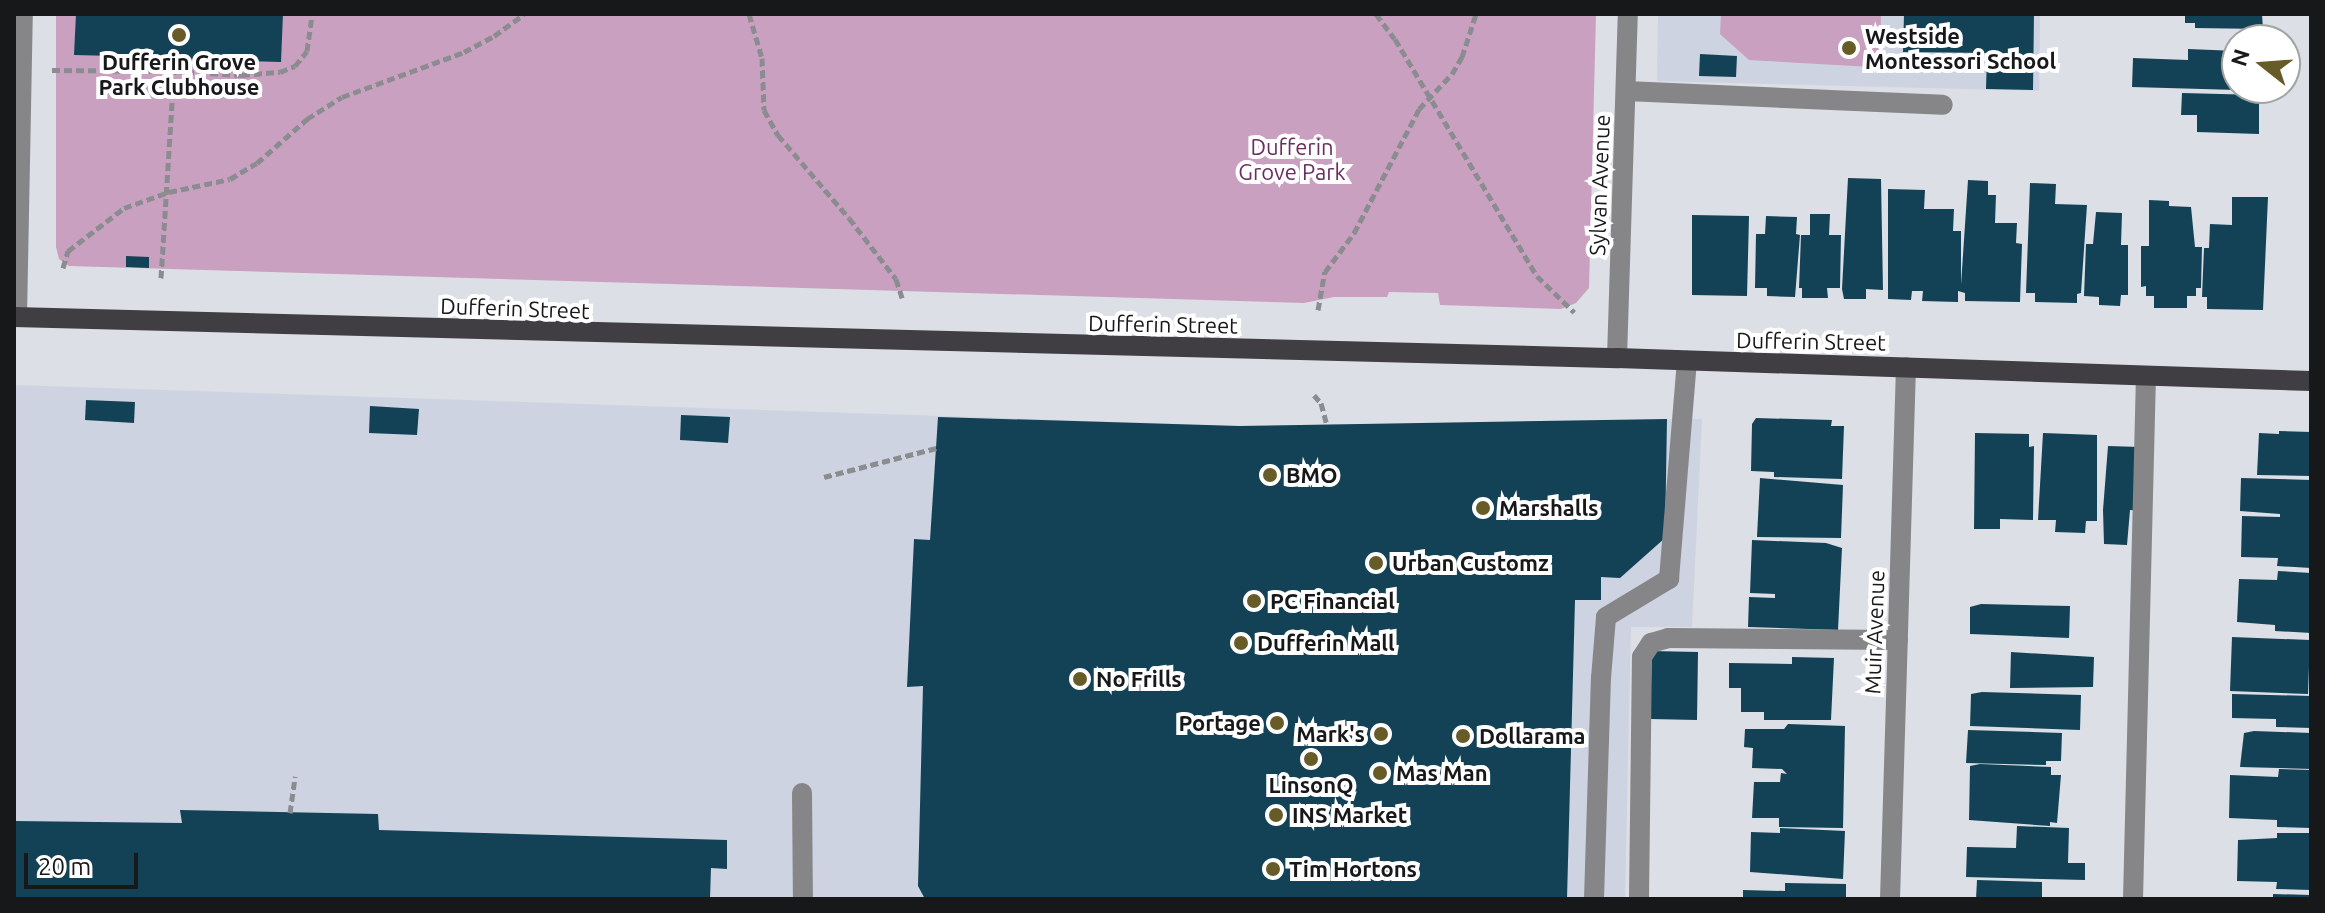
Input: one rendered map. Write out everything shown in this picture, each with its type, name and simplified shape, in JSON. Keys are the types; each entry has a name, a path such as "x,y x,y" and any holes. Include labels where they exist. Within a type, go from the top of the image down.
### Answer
{"main road":[{"name":"Dufferin Street","path":"16,317 1617,358 2311,381"}],"street":[{"path":"16,317 23,14"},
{"name":"Sylvan Avenue","path":"1617,358 1628,14"},
{"path":"1626,91 1943,105"},
{"path":"1594,899 1601,678 1606,617 1669,579 1687,361"},
{"name":"Muir Avenue","path":"1890,899 1906,367"},
{"path":"2133,899 2146,376"},
{"path":"1639,899 1642,657 1651,643 1668,638 1898,640"},
{"path":"802,793 803,899"}],"path":[{"path":"52,70 242,75 280,72 295,66 307,51 312,14"},
{"path":"63,268 68,251 124,208 169,192 230,179 257,163 307,119 342,97 464,52 494,36 524,14"},
{"path":"749,14 762,58 762,92 771,122 896,279 902,298"},
{"path":"1376,14 1537,276 1574,312"},
{"path":"1318,310 1325,272 1354,233 1429,96 1457,65 1476,14"},
{"path":"161,278 169,192 174,71"},
{"path":"1314,395 1321,403 1327,425"},
{"path":"824,477 936,448"},
{"path":"290,813 295,776"}],"shaded area":[{"name":"Westside Montessori School","path":"1658,14 2040,14 2039,91 1657,81"},
{"path":"14,385 1239,426 1702,419 1692,627 1631,627 1625,899 14,899"}],"green space":[{"name":"Dufferin Grove Park","path":"56,14 1596,14 1589,288 1576,303 1561,309 1440,305 1438,293 1389,292 1387,297 1334,297 1304,303 69,266 59,259 56,247"},
{"path":"1721,14 1881,14 1880,63 1872,67 1749,60 1720,34"}],"building":[{"name":"Dufferin Grove Park Clubhouse","path":"76,14 283,14 281,62 201,60 201,66 113,64 114,56 74,55"},
{"path":"1904,14 2034,14 2033,90 1986,89 1987,53 1903,52"},
{"path":"2185,14 2262,14 2263,24 2221,24 2221,28 2195,28 2195,23 2185,23"},
{"path":"2188,49 2221,50 2221,90 2132,87 2133,58 2188,60"},
{"path":"1700,54 1737,56 1736,77 1699,76"},
{"path":"2182,93 2221,94 2221,104 2259,104 2259,134 2197,132 2197,115 2181,115"},
{"path":"1848,178 1881,179 1883,290 1866,289 1866,299 1844,299 1842,289"},
{"path":"1968,180 1988,181 1988,195 1996,195 1995,223 2017,223 2016,243 2022,244 2020,302 1965,301 1965,293 1958,291 1958,302 1922,301 1923,291 1912,291 1911,300 1888,299 1888,189 1925,190 1924,209 1954,209 1953,231 1961,231 1961,285"},
{"path":"2030,183 2056,184 2055,204 2087,205 2081,293 2077,294 2077,303 2035,302 2035,293 2026,293"},
{"path":"2232,197 2268,197 2263,310 2207,309 2207,297 2202,297 2204,248 2209,248 2210,224 2232,225"},
{"path":"2149,200 2169,201 2169,206 2191,207 2195,247 2202,247 2201,288 2196,288 2196,296 2187,296 2187,308 2154,308 2154,296 2146,296 2146,286 2141,287 2141,246 2149,246"},
{"path":"2096,212 2122,213 2121,245 2128,245 2128,295 2121,295 2120,306 2099,305 2099,297 2084,296 2086,244 2093,244"},
{"path":"1810,214 1830,214 1829,235 1841,235 1840,288 1827,288 1828,298 1802,298 1802,288 1799,288 1801,235 1810,235"},
{"path":"1692,215 1749,216 1747,296 1692,295"},
{"path":"1766,216 1797,217 1796,234 1800,235 1795,297 1767,296 1767,288 1755,288 1756,234 1765,234"},
{"path":"126,256 149,257 149,268 126,267"},
{"path":"86,400 135,402 134,423 85,420"},
{"path":"370,406 419,409 417,435 369,433"},
{"path":"681,415 730,417 728,443 680,440"},
{"name":"Dufferin Mall","path":"938,417 1239,426 1667,419 1665,538 1620,578 1601,577 1601,600 1575,600 1567,899 925,899 918,886 923,686 907,687 914,539 930,540"},
{"path":"1756,418 1832,420 1831,426 1844,426 1842,479 1774,477 1774,472 1751,471 1752,424"},
{"path":"2279,431 2311,432 2311,476 2257,475 2259,433 2279,434"},
{"path":"1975,433 2029,434 2029,447 2034,446 2033,520 2000,519 2000,529 1974,529"},
{"path":"2043,433 2097,435 2097,521 2086,521 2085,533 2055,532 2056,520 2038,520"},
{"path":"2108,446 2140,447 2141,511 2130,510 2127,545 2104,544"},
{"path":"1760,478 1843,485 1841,538 1757,537"},
{"path":"2241,478 2311,480 2311,568 2277,566 2278,558 2241,557 2242,516 2280,517 2280,514 2240,511"},
{"path":"1752,540 1826,543 1842,548 1838,630 1748,627 1749,597 1775,598 1775,594 1750,593"},
{"path":"2278,571 2311,573 2311,633 2275,631 2275,625 2237,622 2239,579 2277,580"},
{"path":"1981,604 2070,606 2069,638 1970,634 1970,607"},
{"path":"2232,637 2310,640 2308,694 2230,691"},
{"path":"1652,651 1698,652 1697,720 1650,719"},
{"path":"2011,652 2094,657 2093,687 2010,688"},
{"path":"1792,657 1834,658 1831,720 1764,720 1764,712 1741,712 1741,688 1729,688 1729,663 1792,664"},
{"path":"1971,694 2081,695 2080,730 1970,726"},
{"path":"2232,694 2311,696 2311,728 2276,727 2276,719 2232,718"},
{"path":"1788,724 1845,726 1843,828 1779,827 1779,818 1752,818 1754,782 1780,782 1781,773 1787,774 1782,769 1752,768 1753,748 1744,747 1745,729 1784,729"},
{"path":"1968,730 2062,733 2061,761 2046,761 2046,765 1966,763"},
{"path":"2244,733 2311,733 2311,769 2240,767"},
{"path":"1970,766 2051,767 2051,775 2061,775 2057,823 2050,822 2050,826 1969,820"},
{"path":"2279,769 2311,770 2311,828 2277,827 2277,820 2229,818 2230,775 2278,777"},
{"path":"180,810 378,814 379,830 727,840 727,869 711,868 710,899 14,899 14,821 182,823"},
{"path":"2017,826 2069,828 2068,863 2085,863 2085,880 1966,877 1967,847 2016,848"},
{"path":"1780,828 1845,831 1843,879 1750,872 1751,832 1780,833"},
{"path":"2277,833 2311,833 2311,890 2276,889 2277,882 2237,881 2238,840 2277,838"},
{"path":"1977,880 2042,882 2042,899 1976,899"},
{"path":"1785,883 1846,884 1846,899 1743,899 1743,890 1785,891"},
{"path":"2273,894 2311,895 2311,899 2273,899"}],"place":[{"name":"Dufferin Grove Park Clubhouse","path":"179,35"},
{"name":"Westside Montessori School","path":"1849,48"},
{"name":"BMO","path":"1270,475"},
{"name":"Marshalls","path":"1483,508"},
{"name":"Urban Customz","path":"1376,563"},
{"name":"PC Financial","path":"1254,601"},
{"name":"Dufferin Mall","path":"1241,643"},
{"name":"No Frills","path":"1080,679"},
{"name":"Portage","path":"1277,723"},
{"name":"Mark's","path":"1381,734"},
{"name":"Dollarama","path":"1463,736"},
{"name":"LinsonQ","path":"1311,759"},
{"name":"Mas Man","path":"1380,773"},
{"name":"INS Market","path":"1276,815"},
{"name":"Tim Hortons","path":"1273,869"}]}
